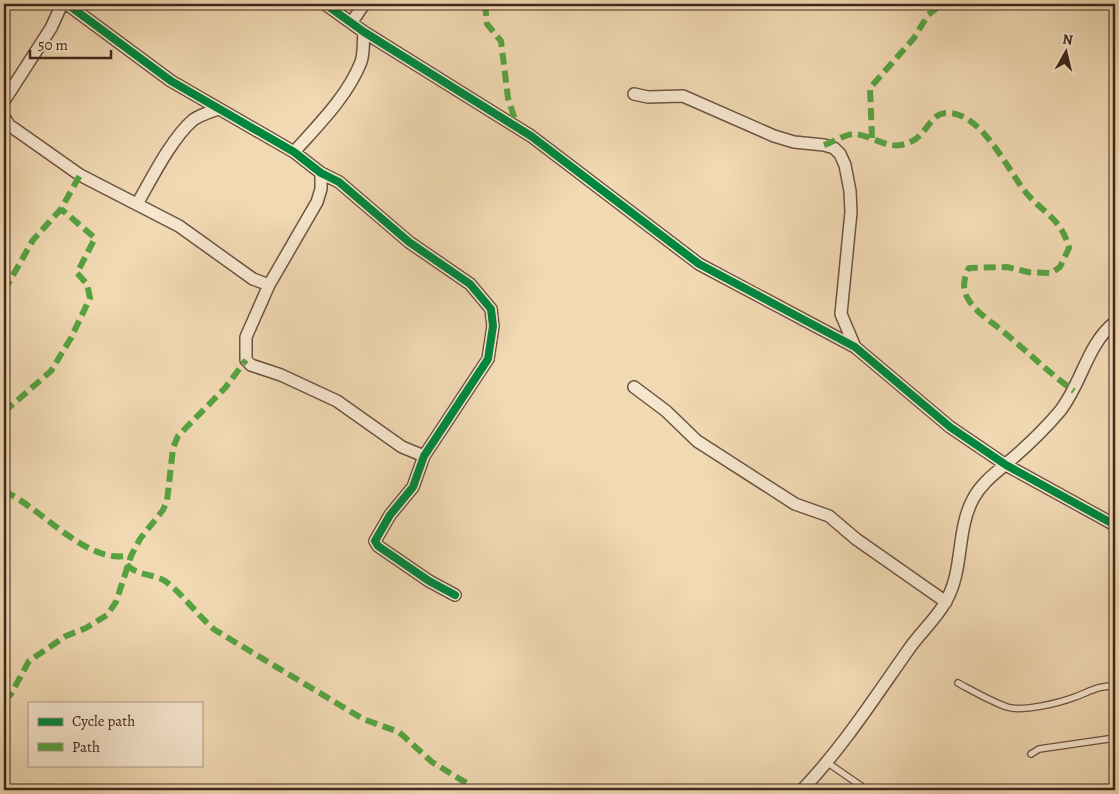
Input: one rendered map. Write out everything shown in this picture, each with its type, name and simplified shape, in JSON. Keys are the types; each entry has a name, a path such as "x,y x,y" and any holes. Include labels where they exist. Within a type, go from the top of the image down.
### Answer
{"street":[{"path":"4,101 51,28 62,4"},
{"path":"67,4 171,82 294,152 321,173 339,182 409,242 470,284 491,309 493,326 488,359 424,456 413,487 390,515 375,541 378,546 429,581 455,595"},
{"path":"325,4 364,32 530,136 699,264 855,347 950,427 1006,465 1115,525"},
{"path":"352,22 364,4"},
{"path":"294,152 335,105 348,85 361,61 364,32"},
{"path":"634,94 648,97 683,96 774,136 794,142 824,145 834,148 840,154 845,165 850,191 851,212 841,314 855,347"},
{"path":"136,204 169,150 187,126 194,119 218,109"},
{"path":"4,117 9,125 80,175 179,226 253,279 270,285"},
{"path":"321,173 321,189 317,202 270,285 246,337 246,360 251,365 280,375 338,401 402,447 424,456"},
{"path":"802,790 828,763 917,638 946,602 957,575 962,535 973,500 989,476 1006,465 1059,411 1074,391 1103,331 1115,322"},
{"path":"634,387 666,412 697,441 795,504 829,516 856,539 946,602"}],"lane":[{"path":"958,684 1007,707 1018,708 1056,703 1096,688 1115,686"},
{"path":"1031,754 1039,749 1115,738"},
{"path":"828,763 867,790"}],"marked path":[{"path":"485,4 487,24 501,41 508,98 517,126"},
{"path":"872,138 870,88 914,38 928,15 942,4"},
{"path":"824,145 853,134 865,136 889,145 901,145 917,138 936,117 948,113 961,116 983,133 994,145 1028,195 1057,224 1066,238 1069,248 1060,267 1051,273 1028,272 1007,267 969,268 964,282 965,294 979,313 1074,391"},
{"path":"4,291 33,240 61,209 80,175"},
{"path":"4,412 51,371 71,338 90,298 87,284 77,273 95,238 61,209"},
{"path":"4,701 11,694 29,661 66,636 86,628 107,615 116,602 131,556 140,539 163,510 167,501 173,448 178,436 225,388 246,360"},
{"path":"4,491 17,498 85,546 112,556 131,556"},
{"path":"127,564 134,570 165,581 215,630 363,719 399,732 432,762 478,790"}],"cycle path":[{"path":"67,4 171,81 294,152 321,173 339,182 409,242 470,284 491,309 493,326 488,359 424,456 413,487 390,515 375,541 378,546 429,581 455,595"},
{"path":"325,4 364,32 531,136 699,264 855,347 950,427 1006,465 1115,525"}]}
